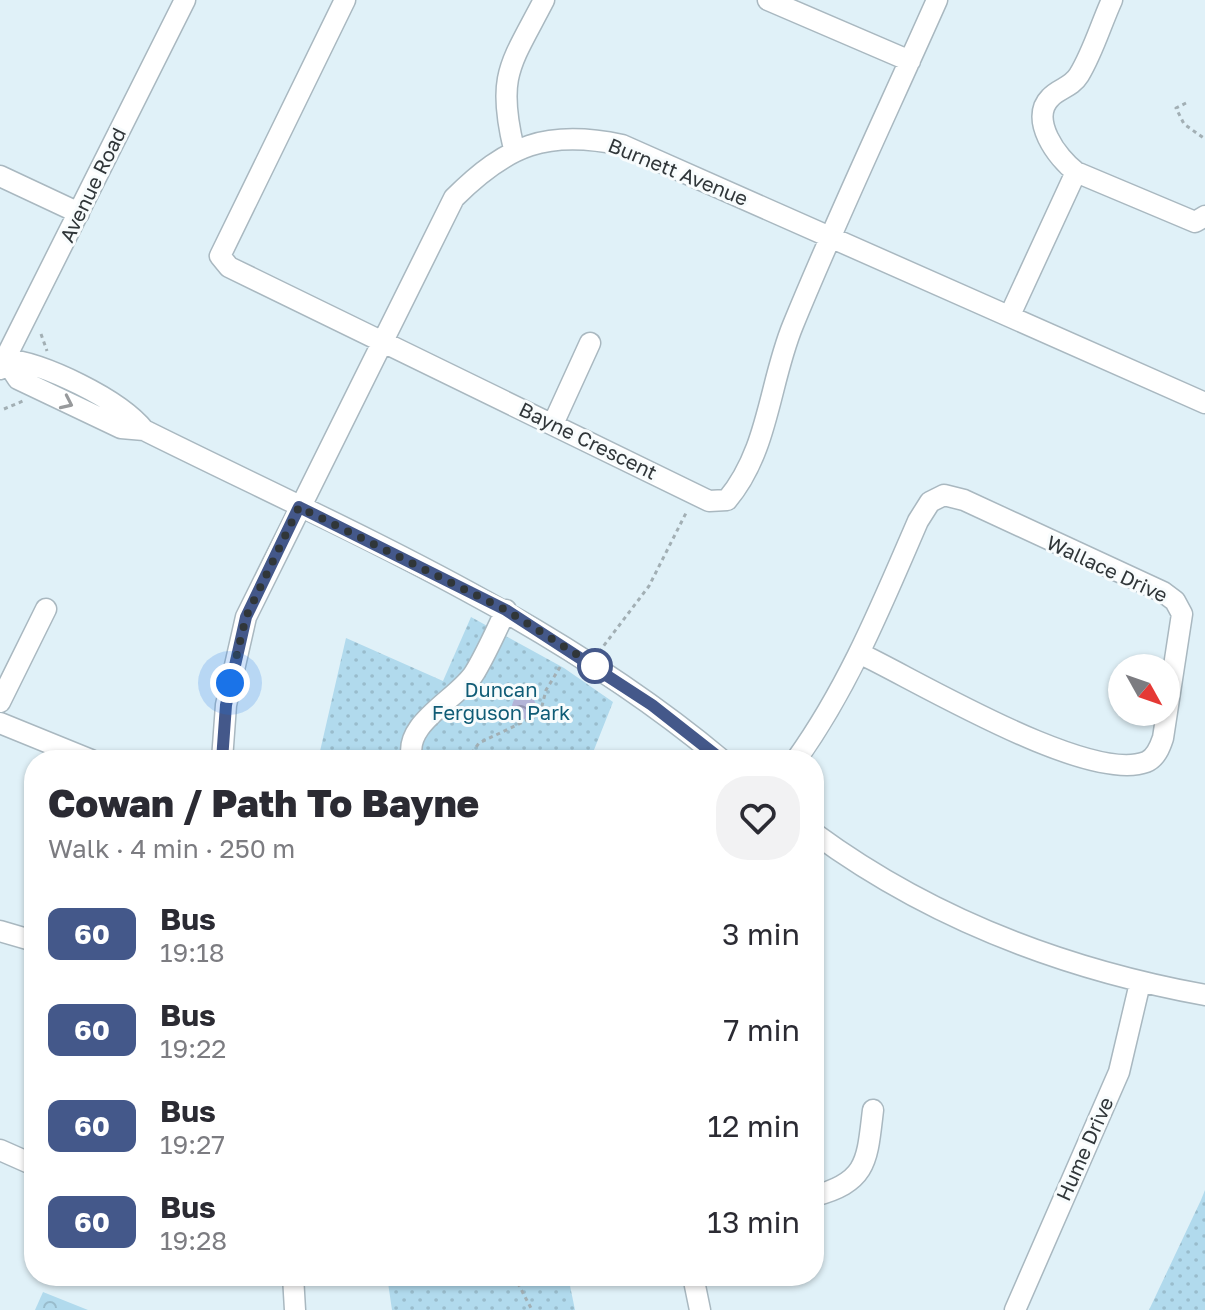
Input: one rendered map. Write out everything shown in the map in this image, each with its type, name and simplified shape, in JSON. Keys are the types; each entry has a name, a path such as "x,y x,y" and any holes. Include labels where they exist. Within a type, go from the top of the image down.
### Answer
{"street":[{"name":"Avenue Road","path":"2,364 185,0"},
{"name":"Bayne Crescent","path":"345,0 220,256 229,267 709,501 727,500 740,485 764,431 792,328 937,0"},
{"path":"514,149 504,92 508,70 544,0"},
{"path":"768,0 910,61"},
{"path":"1112,0 1079,75 1069,87 1052,95 1043,108 1042,122 1063,163 1076,172 1195,222 1205,216"},
{"name":"Burnett Avenue","path":"223,750 226,705 246,617 299,507 454,198 477,175 514,149 582,136 622,145 1205,403"},
{"path":"1010,315 1076,172"},
{"path":"0,176 79,213"},
{"path":"553,424 590,343"},
{"path":"2,364 18,379 121,428 144,430 506,610 652,705 709,750"},
{"name":"Wallace Drive","path":"803,750 861,654 918,521 930,502 944,495 964,500 1163,592 1175,601 1182,614 1159,751 1148,761 1132,764 1083,757 1035,743 861,654"},
{"path":"0,702 46,609"},
{"path":"411,750 417,732 474,675 506,610"},
{"path":"0,723 66,750"},
{"path":"824,840 856,864 989,934 1068,963 1140,983 1205,995"},
{"path":"0,931 24,938"},
{"name":"Hume Drive","path":"1015,1310 1119,1072 1140,983"},
{"path":"824,1194 838,1190 855,1178 867,1160 873,1110"},
{"path":"0,1150 24,1161"},
{"path":"294,1286 295,1310"},
{"path":"695,1286 700,1310"}],"path":[{"path":"1186,103 1176,108 1184,124 1205,139"},
{"path":"41,334 48,354"},
{"path":"4,409 27,400"},
{"path":"597,655 649,586 686,513"},
{"path":"474,750 479,743 540,714 546,690 562,664"},
{"path":"519,1286 532,1310"}],"green space":[{"name":"Duncan Ferguson Park","path":"471,617 564,668 613,702 594,750 320,750 346,638 443,681"},
{"path":"1205,1190 1205,1310 1149,1310 1201,1200"},
{"path":"388,1286 570,1286 575,1310 392,1310"},
{"path":"43,1292 88,1310 35,1310"}],"water":[{"path":"524,695 535,702 536,707 529,718 524,719 513,712 512,707 519,696"}],"bus line":[{"name":"60","path":"223,750 226,705 246,617 299,507 506,610 652,705 709,750"}],"route":[{"path":"230,683 246,617 299,507 506,610 595,666"}]}
